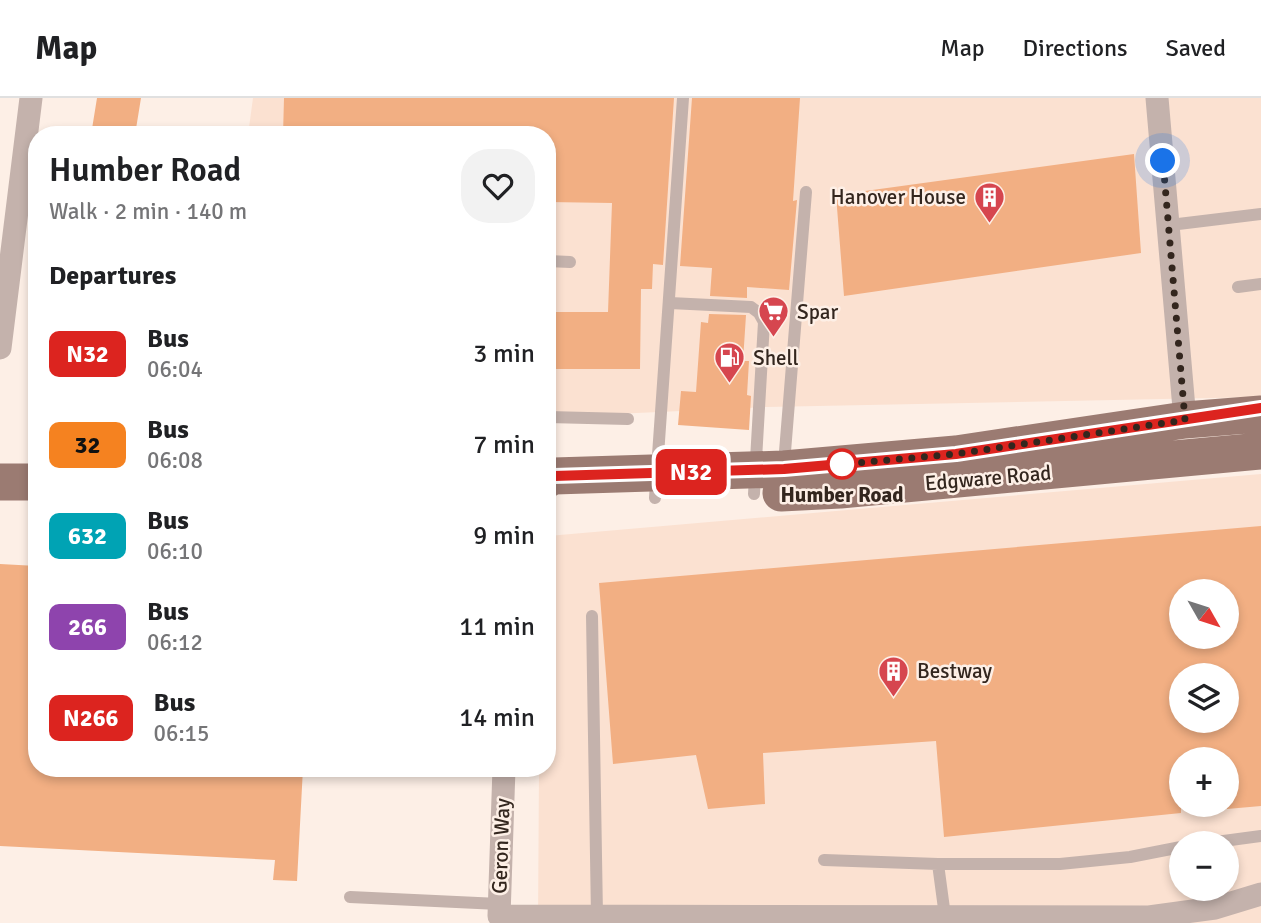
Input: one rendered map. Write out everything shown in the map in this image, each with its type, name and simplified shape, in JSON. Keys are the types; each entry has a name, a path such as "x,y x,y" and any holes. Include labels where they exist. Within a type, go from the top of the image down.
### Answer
{"main road":[{"path":"1185,420 1261,408"},
{"name":"Edgware Road","path":"556,501 656,486 769,481 1185,420 1261,414"},
{"name":"Edgware Road","path":"769,481 840,491 1261,451"},
{"name":"Edgware Road","path":"556,476 656,486"},
{"path":"0,482 28,482"}],"street":[{"path":"0,348 31,98"},
{"path":"1157,98 1185,420"},
{"name":"Geron Way","path":"504,777 499,916 1150,917 1215,908 1261,894"}],"lane":[{"path":"656,486 683,98"},
{"path":"769,481 806,192"},
{"path":"1170,225 1261,214"},
{"path":"556,261 570,262"},
{"path":"1238,287 1261,284"},
{"path":"670,303 751,307 759,313 764,322 769,481"},
{"path":"556,418 628,419"},
{"path":"592,616 597,916"},
{"path":"1239,839 1261,836"},
{"path":"824,860 1060,864 1130,857 1169,849"},
{"path":"938,864 945,916"},
{"path":"350,897 499,904"}],"shaded area":[{"path":"253,98 1261,98 1261,397 767,407 556,417 556,126 249,126"},
{"path":"1261,474 1261,923 538,923 539,777 556,777 556,535"}],"building":[{"path":"97,98 141,98 136,126 92,126"},
{"path":"284,98 674,98 663,265 653,264 652,289 641,289 640,369 556,369 556,312 608,312 612,203 556,202 556,126 283,126"},
{"path":"692,98 800,98 793,201 797,200 789,290 747,287 747,298 710,296 712,268 680,266"},
{"name":"Hanover House","path":"1134,154 1141,253 844,296 836,195"},
{"path":"709,314 746,315 743,361 749,361 749,430 678,425 681,391 696,392 701,322 708,323"},
{"name":"Bestway","path":"1261,526 1261,806 1239,808 1239,747 1169,747 1169,814 944,837 936,741 763,753 765,804 708,809 696,755 613,764 599,583"},
{"path":"0,564 28,566 28,777 303,777 297,881 273,880 275,860 0,846"}],"bus line":[{"name":"N32","path":"556,476 784,469 956,454 1261,408"}],"place":[{"name":"Hanover House","path":"989,224"},
{"name":"Spar","path":"774,339"},
{"name":"Shell","path":"730,385"},
{"name":"Humber Road","path":"842,464"},
{"name":"Bestway","path":"894,698"}],"route":[{"path":"842,464 833,465 956,454 1185,420 1163,161"}]}
